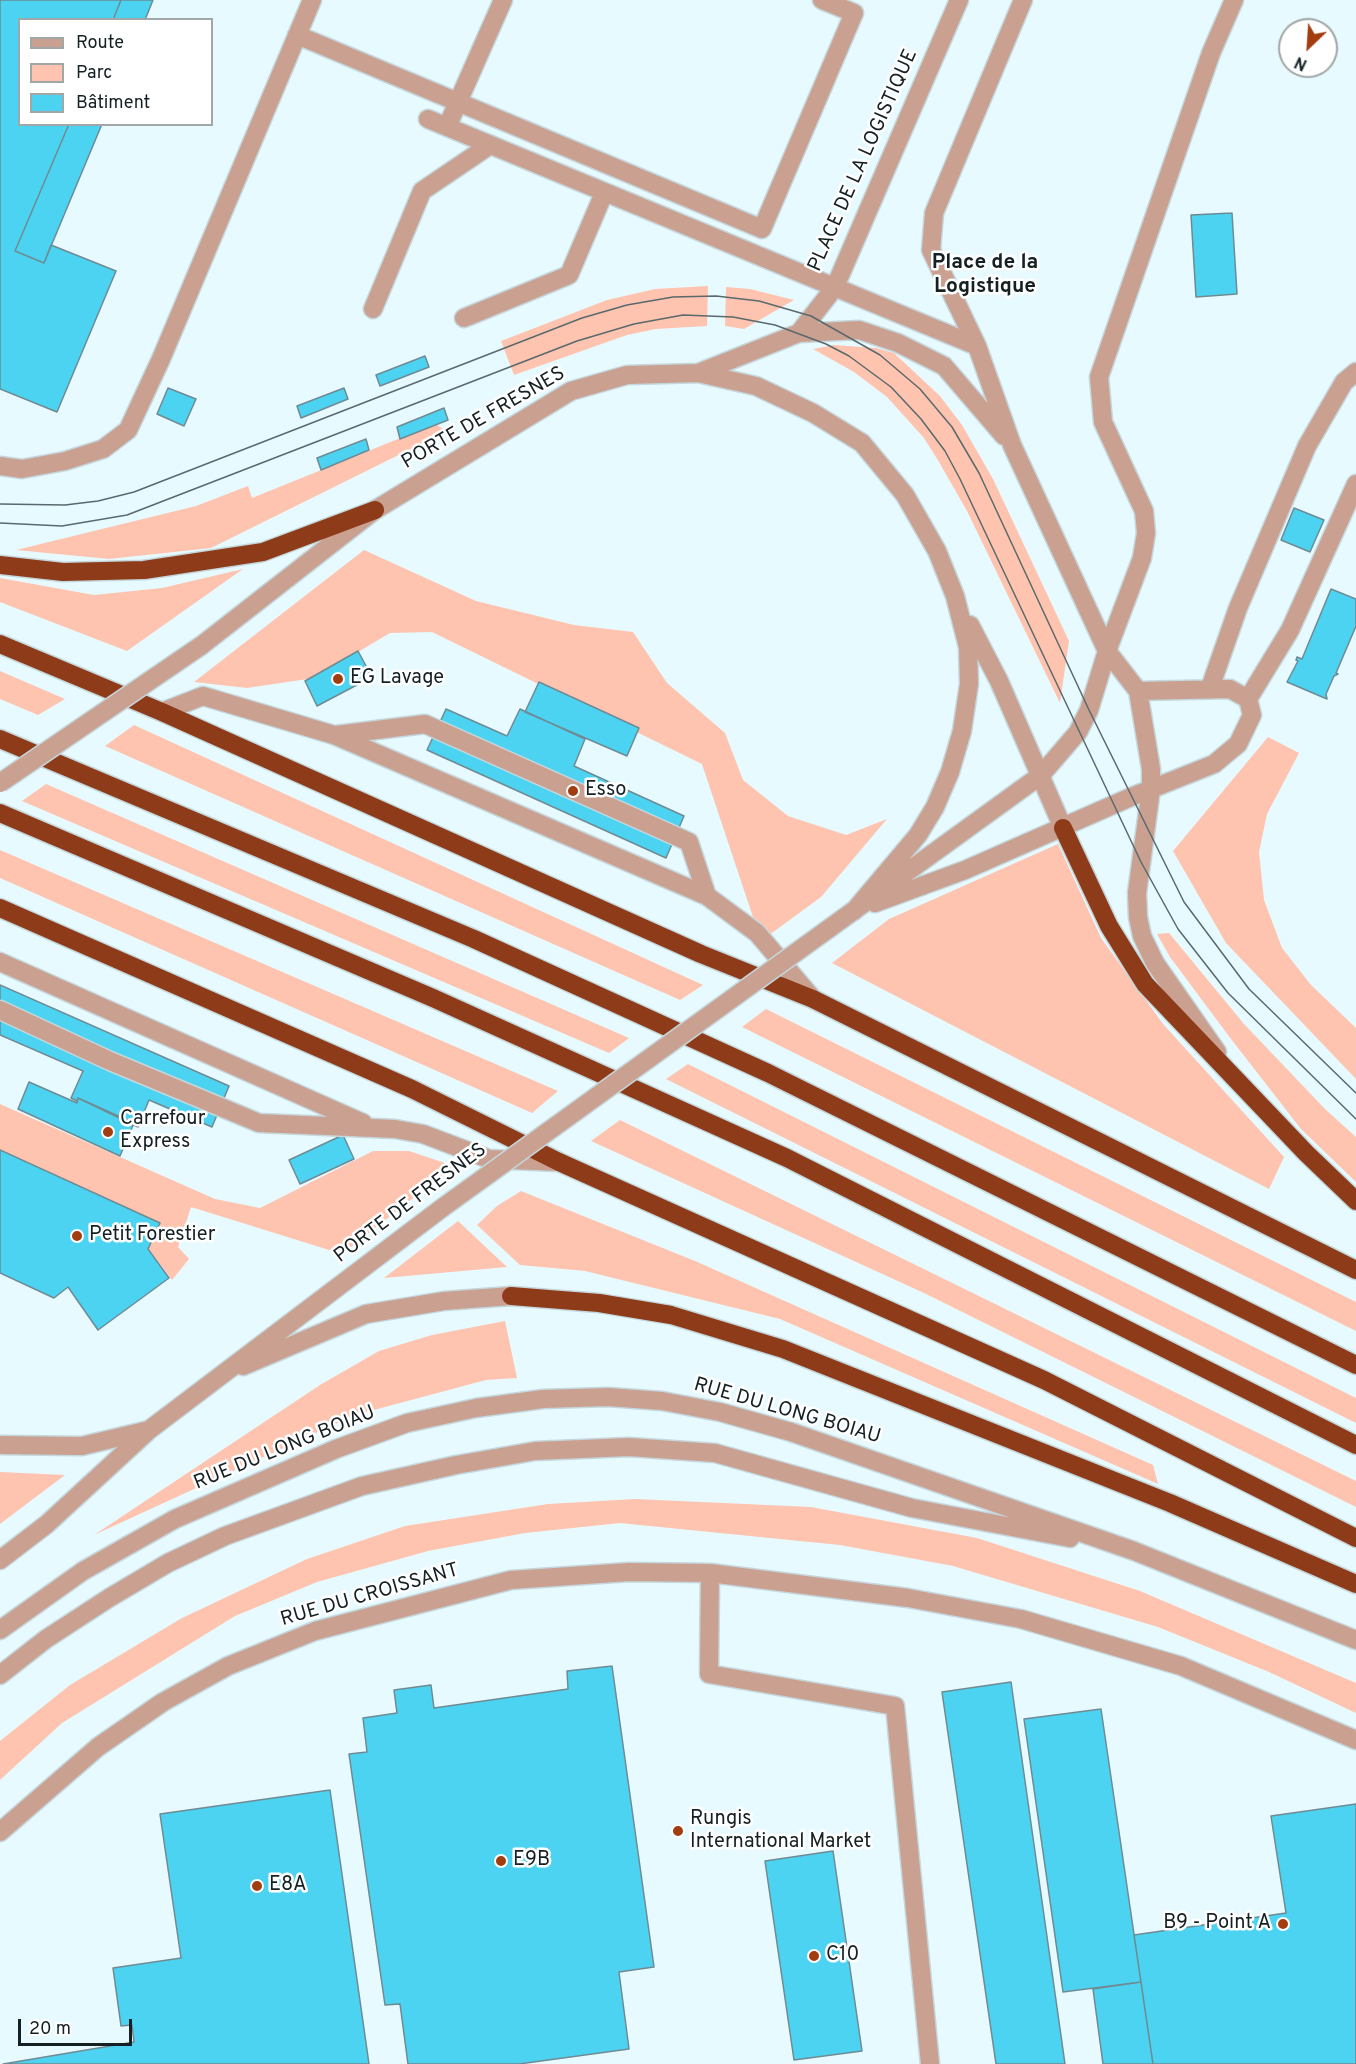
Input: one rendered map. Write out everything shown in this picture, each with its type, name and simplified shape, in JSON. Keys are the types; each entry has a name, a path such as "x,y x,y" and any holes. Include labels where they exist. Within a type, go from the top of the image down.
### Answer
{"highway":[{"path":"0,565 63,572 144,570 263,552 375,510"},
{"path":"0,644 162,712 691,949 813,999 1356,1270"},
{"path":"0,739 474,939 768,1073 1356,1365"},
{"path":"0,813 433,998 787,1158 1356,1445"},
{"path":"1063,828 1109,926 1145,984 1356,1201"},
{"path":"0,908 412,1089 559,1162 1044,1380 1356,1538"},
{"path":"511,1296 599,1303 671,1315 783,1349 1170,1503 1356,1584"}],"street":[{"path":"0,466 22,469 65,461 103,449 128,430 161,359 312,0"},
{"path":"447,127 503,0"},
{"path":"297,35 762,229 856,7 822,0"},
{"name":"PLACE DE LA LOGISTIQUE","path":"799,333 835,287 958,0"},
{"path":"1023,0 934,213 931,250 977,346 1012,444 1107,651 1138,691 1151,769 1151,789 1137,893 1137,917 1142,936 1155,963 1239,1083"},
{"path":"854,911 1041,775 1078,732 1089,710 1107,651 1142,558 1146,533 1144,510 1103,422 1099,377 1203,75 1234,0"},
{"path":"428,119 977,346"},
{"path":"527,161 537,136"},
{"path":"373,309 422,191 490,145"},
{"path":"464,318 569,274 604,193"},
{"path":"698,373 799,333 859,330 898,343 944,366 1012,444"},
{"path":"1210,688 1238,608 1307,446 1344,382 1356,372"},
{"name":"PORTE DE FRESNES","path":"0,783 202,645 375,510 571,391 627,375 698,373 756,386 813,413 862,443 905,495 937,551 955,596 968,647 969,684 962,730 950,772 935,807 918,835 854,911 442,1208 149,1430 82,1446 0,1445"},
{"path":"1248,699 1290,630 1356,484"},
{"path":"955,596 999,681 1063,828"},
{"path":"854,911 965,870 1214,764 1238,744 1252,715 1248,699 1230,688 1138,691"},
{"path":"162,712 203,696 334,735 707,896 757,933 813,999"},
{"path":"334,735 425,724 689,842 707,896"},
{"path":"0,962 371,1126"},
{"path":"0,1010 110,1061 259,1123 371,1126 423,1134 489,1159 559,1162"},
{"path":"217,1378 366,1314 444,1301 511,1296"},
{"name":"RUE DU LONG BOIAU","path":"0,1630 83,1571 175,1519 250,1484 407,1423 476,1408 543,1399 608,1397 662,1401 720,1412 791,1432 1134,1551 1356,1640"},
{"path":"0,1560 47,1524 149,1430"},
{"name":"RUE DU LONG BOIAU","path":"0,1675 45,1639 109,1598 168,1563 225,1536 362,1486 456,1465 535,1451 628,1447 715,1453 912,1508 1134,1551"},
{"name":"RUE DU CROISSANT","path":"0,1832 98,1747 163,1702 228,1666 315,1631 511,1580 629,1572 710,1573 908,1598 1021,1618 1181,1666 1356,1740"},
{"path":"710,1573 709,1674 896,1706 930,2064"}],"green space":[{"path":"708,286 707,326 656,329 627,335 514,375 501,341 607,300 655,289"},
{"path":"726,287 750,289 794,300 744,329 725,326"},
{"path":"834,345 876,348 894,353 940,396 962,425 993,479 1069,641 1060,703 967,511 924,438 887,397 854,372 813,349"},
{"path":"435,424 447,431 211,548 109,559 16,550 196,506 248,486 252,498"},
{"path":"364,550 476,601 574,625 633,632 667,683 725,733 743,780 788,816 846,835 887,819 821,897 761,941 702,764 432,632 390,633 314,678 247,688 194,682"},
{"path":"243,569 127,651 0,602 0,578 94,595 162,588"},
{"path":"0,671 65,699 38,715 0,699"},
{"path":"134,725 703,985 680,1000 105,746"},
{"path":"1268,737 1299,753 1267,814 1259,852 1264,900 1282,948 1311,985 1356,1028 1356,1079 1226,943 1173,851"},
{"path":"46,784 629,1038 609,1053 22,801"},
{"path":"1058,844 1101,938 1163,1024 1284,1157 1269,1189 832,963 889,919"},
{"path":"0,850 558,1091 532,1113 0,878"},
{"path":"1169,933 1244,1024 1325,1109 1356,1137 1356,1182 1301,1129 1231,1039 1170,957 1157,934"},
{"path":"766,1009 1356,1302 1356,1331 742,1027"},
{"path":"688,1064 1356,1398 1356,1423 666,1079"},
{"path":"0,1104 215,1199 260,1208 373,1151 409,1151 454,1166 342,1254 191,1207 178,1247 189,1259 172,1280 148,1248 0,1151"},
{"path":"620,1120 1356,1481 1356,1507 924,1293 591,1141"},
{"path":"521,1191 695,1261 1153,1465 1158,1484 780,1319 585,1271 520,1265 477,1225 497,1206"},
{"path":"458,1221 507,1267 384,1278"},
{"path":"505,1321 517,1378 486,1380 355,1415 94,1535 320,1385 379,1351 432,1335"},
{"path":"0,1472 65,1475 0,1524"},
{"path":"635,1499 811,1507 977,1538 1140,1591 1356,1683 1356,1713 1269,1672 1158,1627 953,1566 840,1545 620,1523 525,1533 428,1551 317,1582 235,1616 62,1723 0,1780 0,1741 70,1685 182,1618 307,1559 405,1526 548,1504"}],"building":[{"path":"0,0 121,0 114,18 18,18 18,126 68,126 15,251 44,263 51,245 116,271 57,412 0,389"},
{"path":"121,0 153,0 146,18 114,18"},
{"path":"68,126 101,126 44,263 15,251"},
{"path":"1232,213 1237,294 1196,297 1191,215"},
{"path":"425,356 429,367 380,386 376,375"},
{"path":"168,388 196,399 184,426 157,414"},
{"path":"344,388 348,399 301,418 297,406"},
{"path":"444,408 448,420 400,439 397,427"},
{"path":"366,439 369,450 321,470 317,458"},
{"path":"1294,508 1324,520 1310,552 1281,540"},
{"path":"1331,589 1356,599 1356,626 1336,673 1338,674 1334,676 1326,694 1327,699 1287,682 1298,661 1297,657 1302,659"},
{"name":"EG Lavage","path":"358,651 372,677 317,706 305,681"},
{"path":"539,682 639,728 627,756 525,712"},
{"name":"Esso","path":"446,709 507,736 520,709 585,739 574,766 684,816 666,858 427,750"},
{"path":"0,985 229,1086 212,1127 149,1100 138,1127 78,1098 77,1101 71,1098 83,1071 0,1035"},
{"path":"29,1082 77,1103 78,1098 134,1123 120,1156 18,1109"},
{"path":"343,1135 354,1159 300,1184 289,1160"},
{"name":"Petit Forestier","path":"0,1150 160,1223 148,1249 169,1278 98,1330 68,1287 54,1298 0,1273"},
{"name":"E9B","path":"612,1666 654,1967 619,1972 629,2049 519,2064 408,2064 400,2004 385,2005 349,1754 367,1752 363,1718 397,1713 394,1690 431,1685 434,1708 568,1689 567,1671"},
{"path":"1011,1682 1065,2064 996,2064 942,1692"},
{"path":"1101,1709 1141,1982 1063,1992 1024,1719"},
{"name":"E8A","path":"330,1790 369,2064 3,2064 134,2042 132,2025 121,2026 113,1968 181,1958 160,1814"},
{"name":"B9 - Point A","path":"1356,1804 1356,2064 1153,2064 1134,1935 1286,1913 1271,1816"},
{"name":"C10","path":"833,1851 862,2051 794,2060 765,1861"},
{"path":"1141,1982 1153,2064 1103,2064 1093,1989"}],"tram line":[{"path":"0,504 65,505 98,501 134,492 582,318 627,305 673,297 716,296 759,301 811,316 880,355 920,389 952,427 979,473 1089,710 1184,902 1249,989 1356,1093"},
{"path":"0,523 62,526 127,515 577,341 634,324 683,315 733,317 775,325 826,344 849,356 891,387 921,419 945,451 1141,862 1178,929 1228,993 1356,1119"}],"place":[{"name":"EG Lavage","path":"338,679"},
{"name":"Esso","path":"573,791"},
{"name":"Carrefour Express","path":"108,1132"},
{"name":"Petit Forestier","path":"77,1236"},
{"name":"Rungis International Market","path":"678,1831"},
{"name":"E9B","path":"501,1861"},
{"name":"E8A","path":"257,1886"},
{"name":"B9 - Point A","path":"1283,1924"},
{"name":"C10","path":"814,1956"}],"district":[{"name":"Place de la Logistique","path":"985,276"}]}
